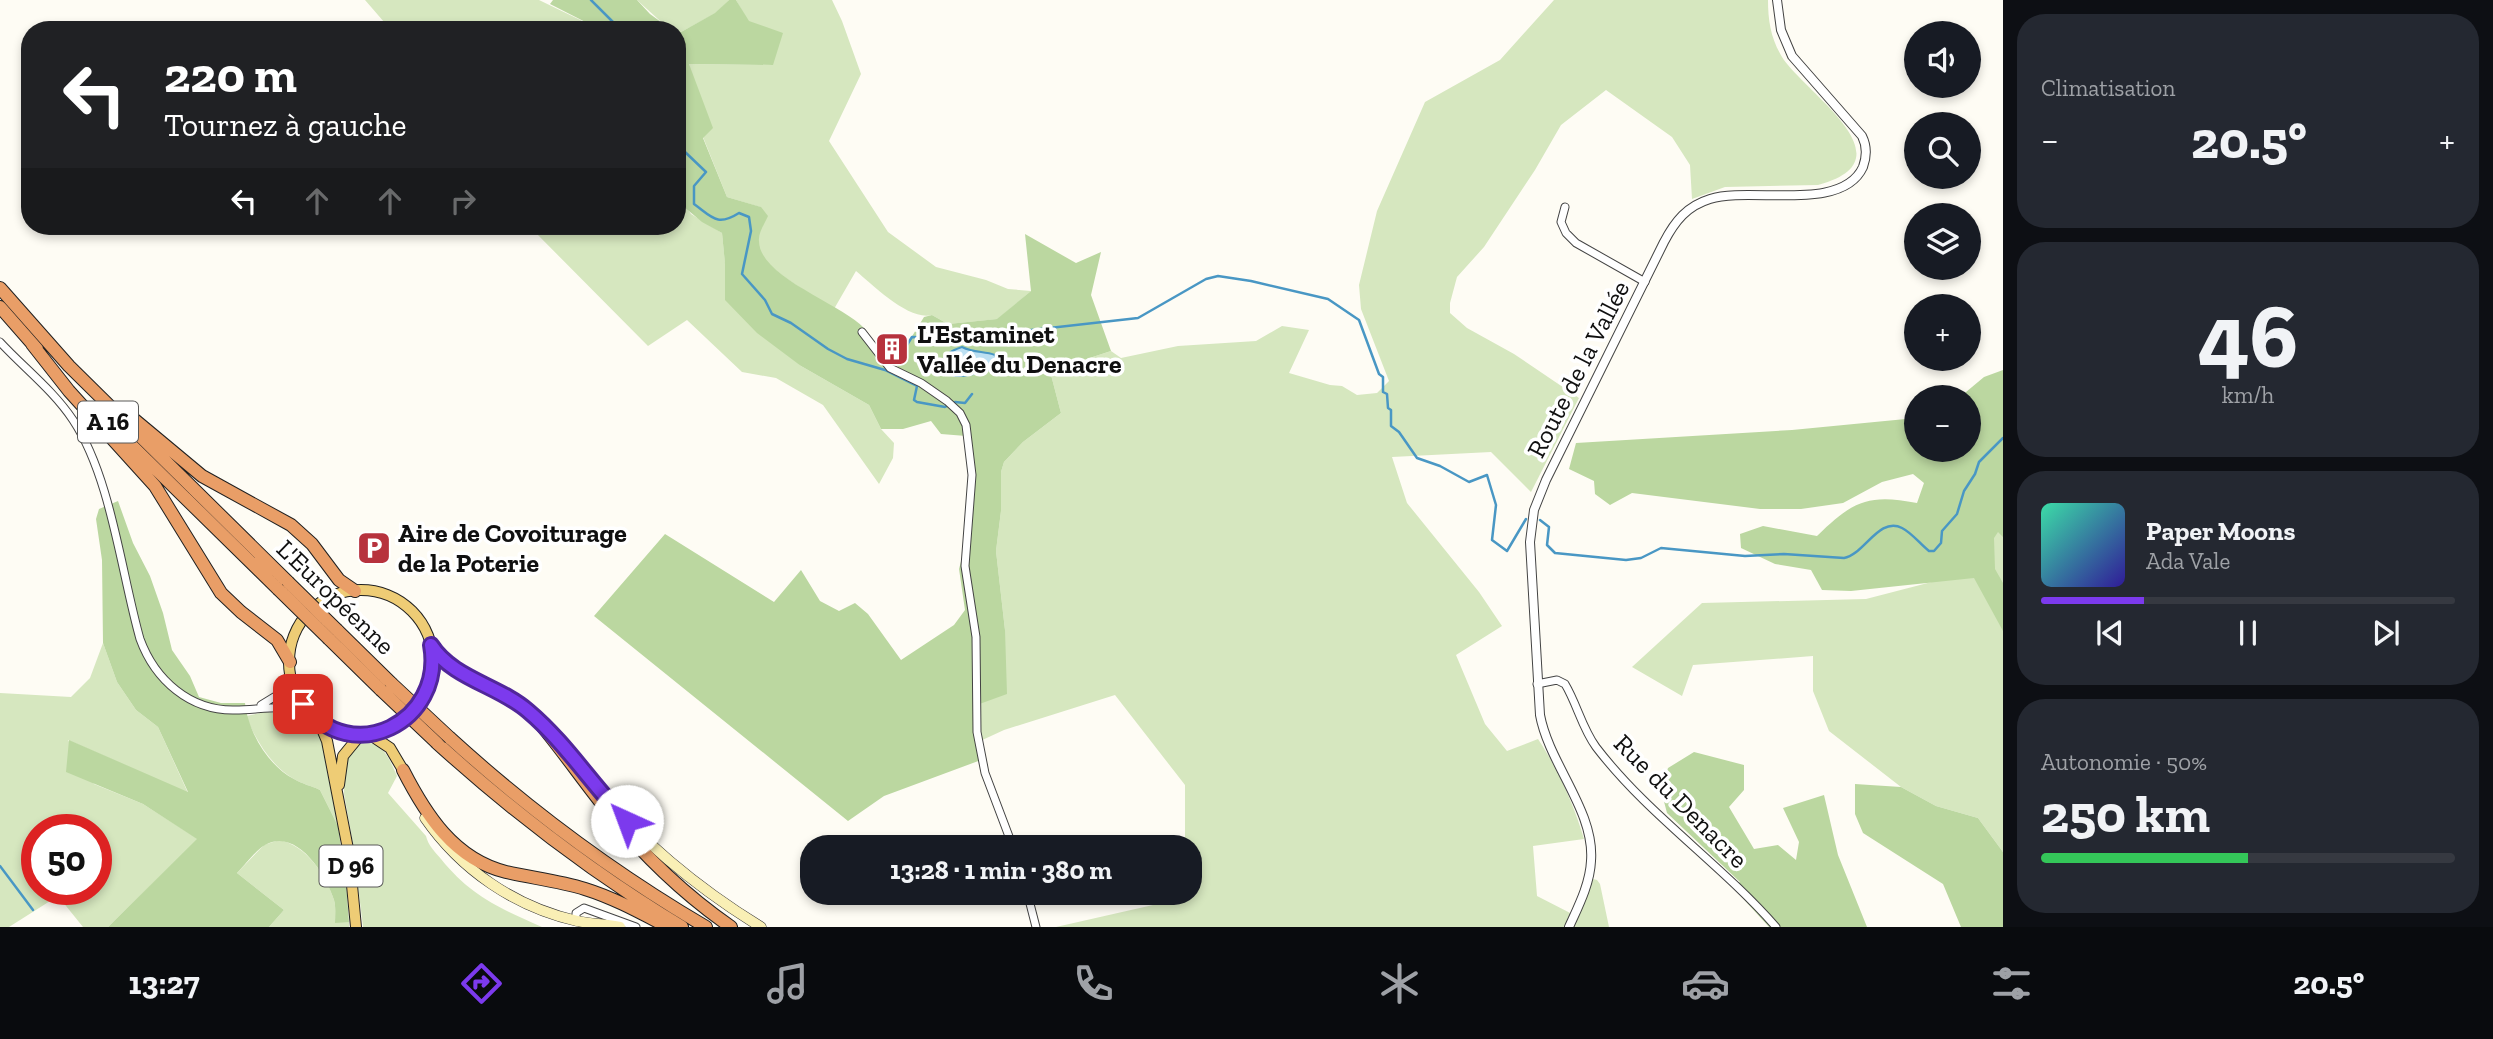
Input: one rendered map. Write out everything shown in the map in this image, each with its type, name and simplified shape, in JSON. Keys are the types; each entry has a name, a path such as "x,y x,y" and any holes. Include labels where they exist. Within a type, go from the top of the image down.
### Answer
{"highway":[{"name":"L'Européenne","path":"0,288 47,342 283,586"},
{"name":"L'Européenne","path":"0,307 91,405 283,586 498,796 560,845 682,927"},
{"path":"32,344 69,391 160,492 217,587 236,607 277,640 290,667"},
{"path":"100,397 118,405 202,476 286,521 312,544 339,580 355,591"},
{"path":"531,713 646,856 691,897 731,927"},
{"name":"L'Européenne","path":"443,741 580,844 706,927"},
{"path":"403,770 433,820 449,840 473,858 502,871 594,891 668,927"}],"main road":[{"path":"620,927 576,921 541,910 481,877 458,858 422,815 403,770 390,748 365,734 341,731 315,717 298,697 290,667 295,635 307,615 329,598 355,591 382,594 405,605 422,625 431,645 441,658 453,668 505,694 531,713 560,741 614,808 653,846 708,892 761,927"},
{"path":"365,734 396,725 420,703 432,673 431,645"},
{"name":"D 96","path":"315,717 326,736 340,806 353,881 356,927"},
{"name":"D 96","path":"340,806 341,762 348,748 365,734"}],"street":[{"name":"Route de la Vallée","path":"1569,927 1590,873 1591,845 1584,821 1544,731 1537,684 1530,542 1535,505 1676,221 1697,204 1727,195 1825,192 1846,186 1862,168 1866,150 1862,136 1795,61 1781,30 1777,0"},
{"path":"1565,207 1561,222 1572,240 1645,282"},
{"path":"862,332 886,365 896,373 919,382 947,401 957,410 966,425 972,468 965,566 976,637 977,732 987,780 1008,835"},
{"path":"0,342 58,400 83,437 105,500 141,639 156,670 177,691 198,703 229,710 291,708 315,717"},
{"path":"254,708 271,701 279,694 290,667"},
{"name":"Rue du Denacre","path":"1537,684 1558,680 1565,684 1591,740 1612,766 1655,811 1750,898 1776,927"},
{"path":"1030,905 1036,927"},
{"path":"576,921 576,913 584,908 636,927"}],"green space":[{"path":"365,0 539,0 582,21 383,21"},
{"path":"553,0 637,0 660,21 583,21 550,4"},
{"path":"637,0 729,0 716,13 686,29 686,21 660,21"},
{"path":"729,0 736,0 749,21 783,33 773,65 689,64 713,128 703,138 727,197 761,207 768,216 759,241 763,254 772,266 786,278 853,319 869,334 881,354 898,368 896,362 924,317 932,315 948,324 997,319 1031,291 1025,234 1076,263 1101,252 1091,295 1111,351 1050,371 1061,413 1023,442 1004,462 1001,472 1001,511 996,551 1005,630 1007,694 974,706 981,760 884,796 848,821 594,616 665,534 774,602 801,570 820,601 839,611 855,603 868,614 901,660 954,625 965,610 959,569 969,531 970,495 966,436 941,434 931,421 903,429 881,429 869,405 801,366 757,333 725,300 722,233 702,222 686,209 686,29 715,13"},
{"path":"736,0 832,0 861,74 829,141 888,232 936,267 986,280 1008,289 1031,291 998,319 948,324 932,315 913,313 903,308 856,271 834,309 771,266 759,246 760,207 727,197 703,137 689,64 773,65"},
{"path":"1554,0 1768,0 1771,30 1782,57 1829,107 1854,143 1856,160 1845,174 1818,185 1725,187 1692,199 1690,165 1672,137 1606,90 1561,125 1484,247 1457,277 1450,303 1450,313 1467,328 1514,354 1579,398 1531,492 1491,452 1392,457 1407,503 1479,592 1502,626 1456,655 1485,724 1507,751 1538,739 1559,775 1580,826 1584,839 1533,846 1537,896 1578,917 1590,883 1593,879 1597,880 1609,927 1056,927 1153,905 1202,905 1202,835 1185,835 1185,785 1115,695 1004,730 978,742 974,706 1005,630 996,551 1001,511 1001,472 1004,462 1023,442 1061,413 1050,371 1111,351 1121,358 1178,346 1256,341 1282,326 1309,330 1289,373 1342,386 1357,395 1377,393 1389,381 1361,309 1359,285 1377,211 1425,102 1500,60"},
{"path":"686,206 691,214 722,233 725,263 801,366 869,405 881,429 894,443 893,458 879,484 823,405 776,378 742,372 687,320 648,346 538,235 686,235"},
{"path":"2003,370 2003,537 1998,532 1994,538 1995,569 2003,583 2003,631 1974,578 1851,591 1822,590 1811,570 1775,564 1741,548 1740,534 1763,526 1817,536 1840,515 1861,503 1885,499 1917,503 1924,483 1913,474 1882,482 1843,503 1801,509 1760,509 1632,493 1610,505 1595,494 1594,481 1569,469 1576,443 1792,430 1904,419 1904,462 1981,462 1981,385 1974,385 1984,377"},
{"path":"118,501 133,543 150,576 172,650 190,676 199,697 221,703 245,703 250,725 268,757 297,781 320,790 338,826 349,922 335,923 335,903 317,866 298,848 288,842 277,841 261,848 237,873 284,910 269,927 108,927 197,839 143,804 66,772 69,740 188,792 158,727 136,710 117,682 103,643 102,560 96,519 99,509"},
{"path":"2003,505 2003,852 1978,818 1936,806 1901,787 1829,731 1813,691 1813,656 1693,665 1682,696 1632,667 1702,603 1866,599 1947,578"},
{"path":"103,643 117,682 136,710 158,727 188,793 68,740 94,784 143,804 198,839 108,927 83,927 65,905 112,905 112,814 21,814 21,905 44,905 9,927 0,927 0,693 71,697 90,678"},
{"path":"265,712 290,714 303,719 320,735 338,826 320,790 286,774 259,743 246,716"},
{"path":"360,741 375,744 388,757 397,776 388,793 426,836 432,848 452,872 487,900 542,927 363,927 344,794 344,773 349,754"},
{"path":"1694,752 1744,765 1744,790 1729,807 1754,849 1778,845 1796,860 1799,842 1783,808 1824,795 1838,855 1867,927 1769,927 1739,894 1736,885 1740,882 1667,813 1661,790 1668,768"},
{"path":"1855,784 1901,787 1936,806 1978,818 2003,852 2003,927 1961,927 1943,884 1863,833 1855,814"},
{"path":"279,840 298,848 314,862 334,900 335,922 349,922 349,927 269,927 284,910 237,873 264,845"}],"water":[{"path":"962,347 995,355 999,364 996,368 974,374 958,376 946,372 941,366 944,359"}],"waterway":[{"path":"591,0 612,21"},
{"path":"686,153 706,172 694,186 694,204 715,219 725,219 739,213 749,217 751,231 742,274 765,300 772,314 847,359 885,370 896,362 912,337 962,338 1138,318 1206,279 1218,276 1328,299 1359,320 1379,374 1383,377 1383,392 1387,394 1388,408 1391,410 1391,426 1399,432 1417,458 1440,466 1469,482 1487,475 1496,505 1492,540 1507,551 1526,519"},
{"path":"885,370 917,386 914,400 917,402 945,407 955,402 965,403 972,394"},
{"path":"1540,520 1549,527 1547,545 1555,553 1626,560 1641,558 1661,548 1745,556 1784,554 1844,558 1858,550 1879,531 1894,526 1906,530 1929,551 1934,551 1941,543 1942,531 1957,514 1964,491 1979,462 2003,438"},
{"path":"0,866 33,910"}],"place":[{"name":"L'Estaminet Vallée du Denacre","path":"892,349"},
{"name":"Aire de Covoiturage de la Poterie","path":"374,548"}],"route":[{"path":"303,704 318,720 345,732 365,734 392,727 411,714 427,691 433,668 431,645 453,668 499,691 543,724 627,821"}]}
